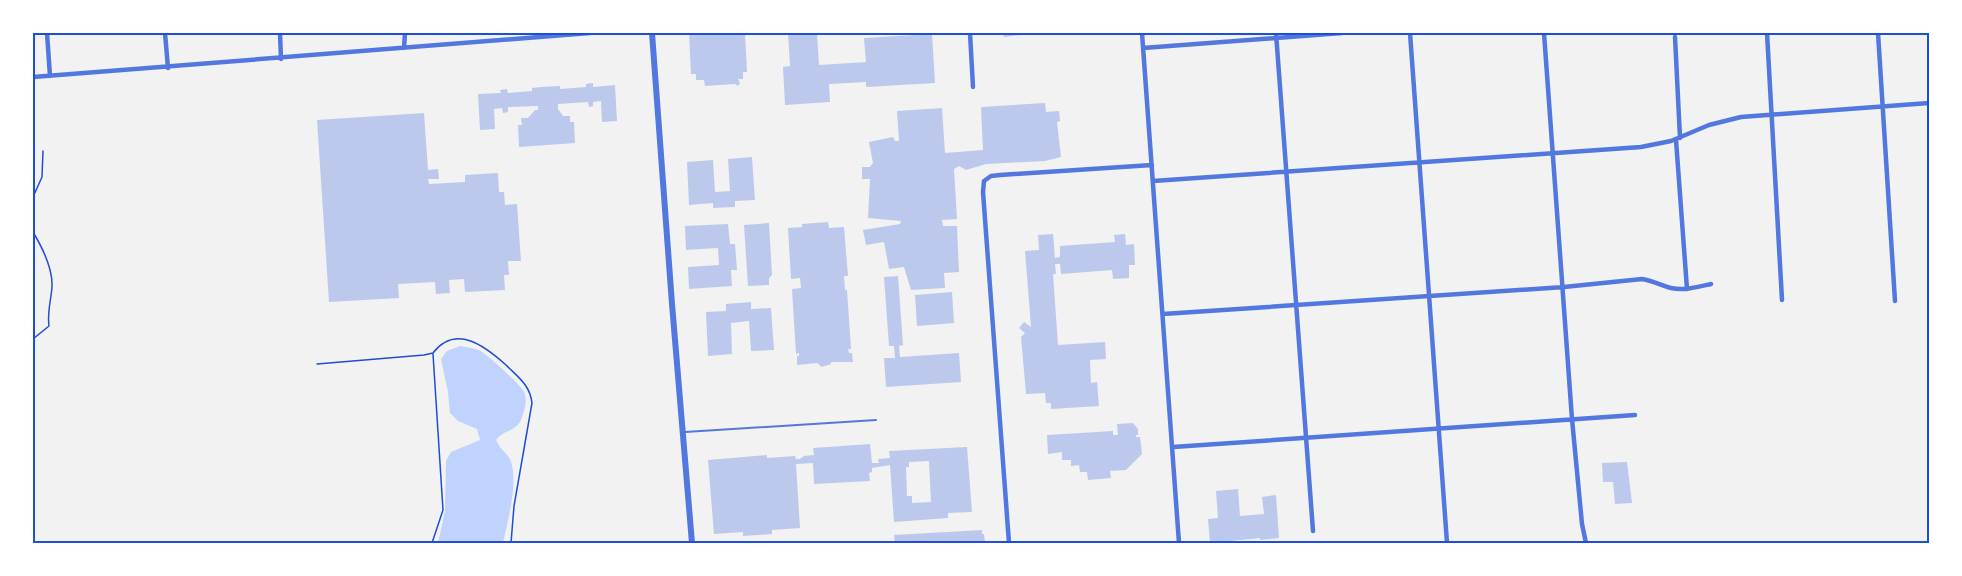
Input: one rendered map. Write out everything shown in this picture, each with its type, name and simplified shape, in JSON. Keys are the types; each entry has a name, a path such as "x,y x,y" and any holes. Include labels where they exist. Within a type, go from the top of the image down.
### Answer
{"street":[{"path":"47,33 50,76"},
{"path":"165,33 168,68"},
{"path":"280,33 282,58"},
{"path":"404,48 405,33"},
{"path":"33,77 168,68 529,35 590,33"},
{"path":"652,33 692,543"},
{"path":"970,33 973,87"},
{"path":"1142,33 1179,543"},
{"path":"1143,48 1276,35 1342,33"},
{"path":"1410,33 1447,543"},
{"path":"1544,33 1572,419 1582,524 1586,543"},
{"path":"1767,33 1782,300"},
{"path":"1878,33 1895,301"},
{"path":"1276,35 1312,531"},
{"path":"1675,37 1678,139 1687,289"},
{"path":"1153,181 1648,146 1678,139 1725,120 1770,114 1929,103"},
{"path":"1010,543 984,181 991,176 1000,175 1152,165"},
{"path":"1163,314 1564,287 1642,279 1655,281 1671,288 1687,289 1711,284"},
{"path":"1173,447 1635,415"}],"lane":[{"path":"683,433 876,420"}],"path":[{"path":"33,196 42,177 44,151"},
{"path":"33,232 45,258 52,287 49,326 33,339"},
{"path":"432,543 443,510 433,353 438,346 453,340 481,344 519,377 529,390 532,403 514,506 511,543"},
{"path":"317,364 433,353"}],"water":[{"path":"460,346 477,349 483,353 522,388 525,395 526,402 521,420 496,440 510,459 513,477 512,500 503,543 438,543 445,511 446,461 451,452 480,440 477,429 458,421 450,413 441,359 447,351"}],"building":[{"path":"689,33 745,33 747,72 743,72 743,79 738,79 740,83 738,86 735,84 705,86 704,80 696,80 696,74 691,74"},
{"path":"788,33 817,33 819,65 866,62 864,38 932,34 935,83 866,87 866,82 829,84 830,102 785,105 783,67 790,66"},
{"path":"1003,33 1021,33 1021,35 1004,37"},
{"path":"593,83 593,87 615,85 617,121 602,122 601,101 593,102 593,106 589,107 588,102 558,104 558,109 563,116 570,116 570,122 574,122 575,143 519,147 518,125 522,125 521,118 528,118 535,110 538,110 538,106 508,107 508,112 503,113 502,108 494,109 495,129 480,130 478,94 501,93 500,90 507,89 508,93 532,91 532,88 541,87 560,86 560,89 586,87 586,84"},
{"path":"1045,103 1046,112 1059,111 1060,121 1057,122 1061,157 1045,161 986,164 966,170 959,166 954,169 957,219 942,220 943,226 957,226 959,272 944,273 945,288 911,290 904,267 889,269 884,242 866,245 863,230 900,224 901,221 868,218 870,179 862,179 862,167 870,167 873,163 869,142 893,137 895,141 899,141 897,111 942,108 945,153 983,150 981,107"},
{"path":"424,113 428,170 438,169 439,179 428,179 429,184 465,182 465,175 498,173 499,192 504,192 505,205 517,204 521,261 508,261 509,275 504,275 505,290 465,292 464,279 449,280 450,293 436,294 435,282 398,284 399,298 329,302 317,120"},
{"path":"752,157 755,200 735,201 735,207 713,208 713,203 689,205 687,162 713,160 715,192 730,191 728,159"},
{"path":"828,222 829,228 844,227 848,276 844,276 851,349 848,349 849,353 852,353 853,362 831,362 822,367 818,363 797,365 799,353 796,354 792,289 801,288 800,278 791,279 788,228 802,227 802,224"},
{"path":"769,223 772,275 769,278 769,285 748,286 744,225"},
{"path":"728,224 730,244 735,244 737,270 731,270 732,286 689,289 688,267 719,265 718,248 686,250 685,226"},
{"path":"1053,234 1055,258 1060,257 1060,246 1115,242 1114,235 1125,234 1126,245 1134,244 1135,265 1129,265 1129,278 1113,279 1112,270 1061,274 1060,264 1055,264 1056,274 1053,274 1058,345 1105,342 1106,359 1090,360 1091,383 1097,382 1099,406 1051,409 1051,403 1046,403 1045,393 1026,394 1021,337 1025,333 1019,328 1024,322 1031,327 1025,251 1039,250 1038,235"},
{"path":"898,276 903,345 899,346 900,357 959,353 961,382 886,387 884,358 895,358 894,346 889,346 884,277"},
{"path":"952,292 954,323 917,326 915,295"},
{"path":"751,302 751,309 771,308 774,350 751,351 749,321 731,323 732,354 708,356 706,312 726,311 726,304"},
{"path":"1133,423 1138,429 1136,437 1140,437 1142,454 1126,470 1110,471 1111,478 1088,480 1087,472 1080,472 1079,465 1071,466 1071,460 1062,460 1062,452 1048,454 1047,435 1113,431 1113,435 1118,435 1117,424"},
{"path":"870,444 872,463 879,463 878,459 890,458 889,451 967,447 972,512 948,513 948,518 894,522 890,465 872,468 872,472 869,473 870,481 814,484 813,463 796,464 800,528 772,530 772,534 743,536 743,532 714,534 708,460 767,455 767,458 795,456 796,459 800,459 814,455 813,448","holes":["929,461 931,502 912,503 912,496 907,496 906,467 909,467 909,462"]},
{"path":"1627,462 1632,503 1615,504 1613,482 1603,482 1602,463"},
{"path":"1238,489 1240,516 1264,514 1262,497 1276,495 1279,538 1210,543 1208,519 1218,518 1216,491"},
{"path":"982,530 985,543 895,543 894,535"}]}
